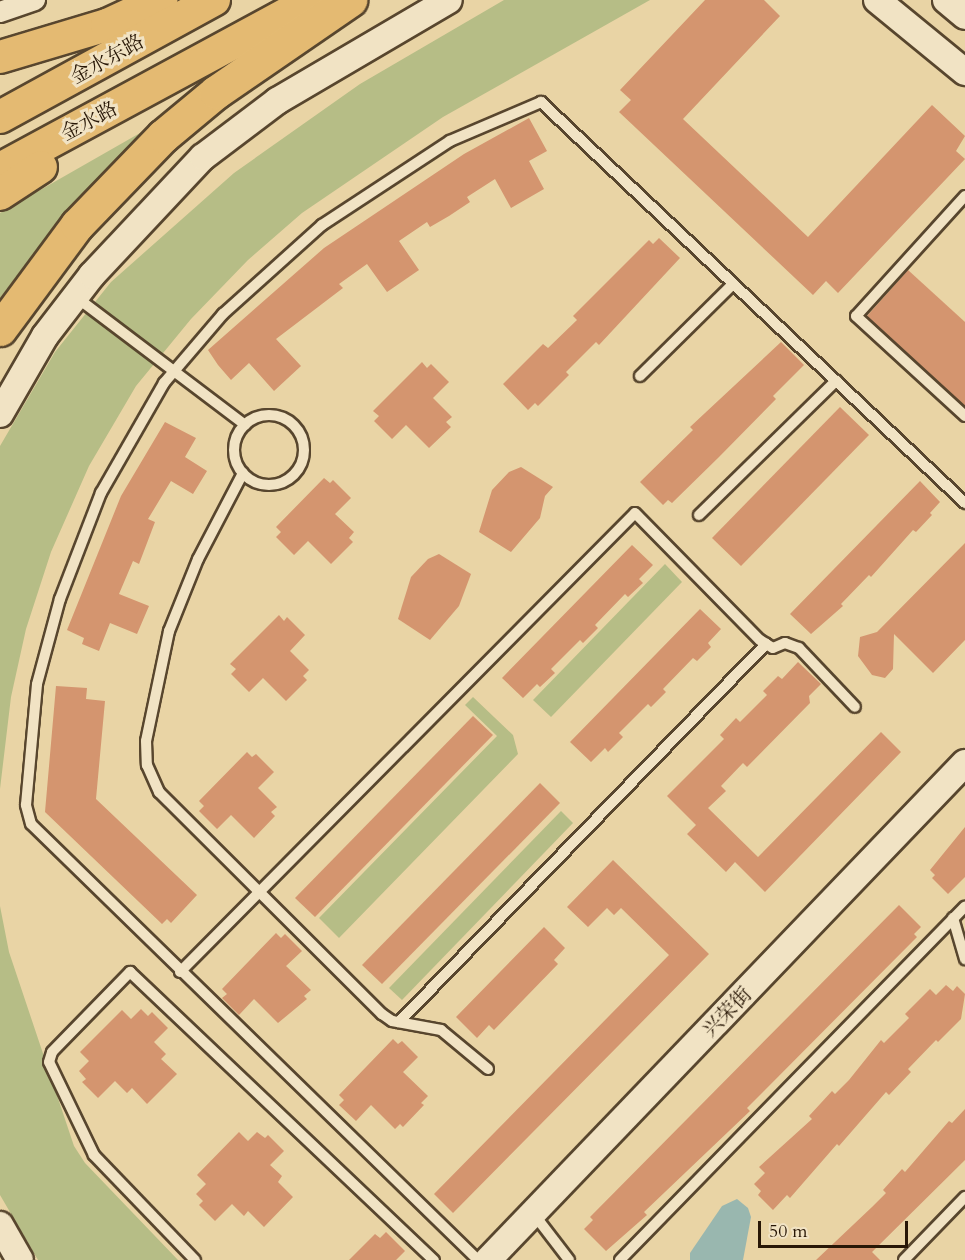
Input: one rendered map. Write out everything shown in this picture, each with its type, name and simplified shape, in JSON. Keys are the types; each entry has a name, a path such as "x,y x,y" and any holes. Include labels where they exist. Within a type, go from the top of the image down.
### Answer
{"highway":[{"path":"0,329 39,272 106,190 216,92 350,0"}],"main road":[{"path":"0,57 107,25 161,0"},
{"name":"金水东路","path":"0,117 214,0"},
{"path":"0,194 178,73 313,0"},
{"name":"金水路","path":"0,169 178,73"}],"street":[{"path":"0,12 35,0"},
{"path":"0,414 45,336 156,203 204,157 278,101 449,0"},
{"path":"877,0 965,72"},
{"path":"946,0 965,16"},
{"name":"兴荣街","path":"488,1260 965,763"},
{"path":"0,1225 20,1260"}],"lane":[{"path":"478,1260 40,836 31,824 26,805 37,684 60,599 101,493 173,372 231,306 322,225 450,141 541,102 965,503"},
{"path":"965,196 856,316 965,416"},
{"path":"640,376 733,284"},
{"path":"76,297 245,425"},
{"path":"699,515 836,381"},
{"path":"266,415 285,418 299,432 304,452 297,471 281,483 261,483 243,473 234,447 245,425 266,415"},
{"path":"243,473 198,559 169,631 146,741 147,765 159,792 258,894 382,1014 399,1022 441,1030 488,1068"},
{"path":"180,972 635,513 766,644 773,648 792,643 855,707"},
{"path":"399,1022 766,644"},
{"path":"620,1260 965,906"},
{"path":"953,918 965,959"},
{"path":"195,1260 90,1150 49,1062 52,1052 130,972 428,1258"},
{"path":"904,1260 965,1197"},
{"path":"533,1213 569,1260"}],"green space":[{"path":"504,0 650,0 443,117 302,213 248,260 191,319 136,386 89,466 51,552 26,629 11,697 0,789 0,446 55,352 111,282 234,173 360,84"},
{"path":"154,125 72,204 0,298 0,213"},
{"path":"665,564 682,582 551,717 533,700"},
{"path":"473,697 513,735 518,754 339,938 319,918 497,736 465,705"},
{"path":"561,811 573,823 402,1000 389,988"},
{"path":"0,906 9,952 74,1146 85,1163 178,1260 38,1260 0,1195"}],"water":[{"path":"737,1199 748,1208 751,1217 743,1260 690,1260 690,1253 722,1206"}],"building":[{"path":"705,0 764,0 780,16 683,119 808,237 932,105 965,136 956,151 965,159 838,293 826,281 813,295 619,112 631,100 620,90"},
{"path":"529,118 547,151 529,161 544,189 511,208 495,179 467,197 470,202 449,216 430,227 427,222 399,241 419,270 387,292 367,264 339,284 343,288 276,339 301,366 274,391 249,363 231,380 218,365 208,350 324,248 464,154"},
{"path":"659,238 680,258 599,345 596,342 566,372 569,375 538,406 535,403 528,410 503,384 543,344 548,348 577,320 573,316 649,240 653,244"},
{"path":"908,270 965,322 965,406 867,316"},
{"path":"781,342 804,365 773,396 776,399 719,457 672,503 668,500 663,505 640,482 693,430 690,427"},
{"path":"422,362 427,368 431,364 449,382 433,398 452,417 446,422 451,427 429,448 406,425 392,439 374,421 379,416 373,411"},
{"path":"840,407 869,435 741,566 712,538"},
{"path":"165,422 196,438 185,457 207,471 193,494 171,481 148,519 155,522 139,564 133,561 119,594 149,606 137,634 110,623 99,651 82,644 84,638 67,630 121,496"},
{"path":"521,467 553,487 545,496 540,518 511,552 479,532 492,490 509,472"},
{"path":"324,478 330,483 333,480 351,498 335,514 354,532 349,538 353,542 331,564 308,541 294,555 276,537 281,532 276,527"},
{"path":"920,481 940,502 930,513 932,515 916,532 913,530 871,577 869,575 841,604 843,606 811,634 790,614"},
{"path":"965,543 965,640 933,673 894,634 893,669 885,678 872,675 858,656 860,637 877,632"},
{"path":"632,545 653,565 639,579 643,583 628,597 625,594 595,625 598,628 583,643 580,640 551,669 555,673 540,687 537,684 523,698 502,678"},
{"path":"439,554 471,574 459,606 430,640 398,619 411,577 428,559"},
{"path":"700,609 721,629 708,643 711,647 697,661 693,658 663,689 666,692 651,707 648,704 619,733 623,737 608,752 605,748 591,762 570,742"},
{"path":"279,615 284,621 287,617 305,635 290,651 309,670 303,676 307,680 286,701 263,678 249,692 231,674 236,669 230,664"},
{"path":"798,662 821,684 809,696 810,703 747,767 743,763 721,786 726,791 708,808 758,857 881,732 901,752 765,892 735,862 726,872 687,834 696,825 667,796 724,739 720,735 736,718 740,722 767,695 763,691 778,676 782,679"},
{"path":"56,686 87,688 86,699 105,701 96,799 197,895 171,923 167,919 162,924 45,812"},
{"path":"473,716 493,735 315,917 295,898"},
{"path":"247,752 252,757 256,754 274,772 258,788 277,807 271,812 275,816 254,838 231,815 217,829 199,811 204,806 199,801"},
{"path":"540,783 560,803 382,984 362,965"},
{"path":"965,827 965,877 948,894 932,878 935,875 930,870"},
{"path":"613,860 709,954 453,1213 434,1194 669,955 621,908 614,915 607,908 588,927 567,907"},
{"path":"899,905 921,927 914,934 917,937 747,1108 750,1111 644,1212 647,1215 606,1251 584,1229 593,1220 590,1217"},
{"path":"544,927 565,948 554,960 558,964 494,1030 489,1025 477,1038 456,1017"},
{"path":"276,933 281,938 285,934 302,951 286,966 311,990 304,996 307,999 278,1023 254,999 239,1015 222,998 227,994 222,989"},
{"path":"946,985 953,991 957,986 965,994 961,1019 938,1042 936,1040 908,1069 911,1072 889,1095 886,1092 790,1198 787,1195 773,1210 758,1195 761,1191 754,1184 765,1173 759,1167 812,1119 809,1116 832,1091 835,1094 849,1080 881,1040 884,1043 909,1018 905,1014 930,989 936,995"},
{"path":"141,1009 148,1016 152,1012 168,1028 154,1042 166,1054 161,1059 177,1074 147,1104 132,1088 127,1093 115,1081 98,1098 82,1082 86,1079 79,1071 89,1061 80,1052 122,1010 131,1019"},
{"path":"393,1039 398,1044 402,1041 418,1057 403,1072 428,1096 421,1103 424,1105 403,1127 400,1124 395,1129 371,1105 356,1121 339,1105 344,1100 339,1095"},
{"path":"965,1109 965,1160 872,1252 880,1260 816,1260 886,1193 883,1190 902,1169 905,1172 949,1121 952,1123"},
{"path":"239,1132 248,1141 257,1132 265,1138 268,1135 284,1151 270,1165 282,1176 278,1182 293,1197 264,1227 248,1211 244,1216 232,1204 215,1221 199,1205 203,1201 196,1194 206,1184 197,1175"},
{"path":"386,1232 405,1251 396,1260 349,1260 375,1234 380,1238"}]}
